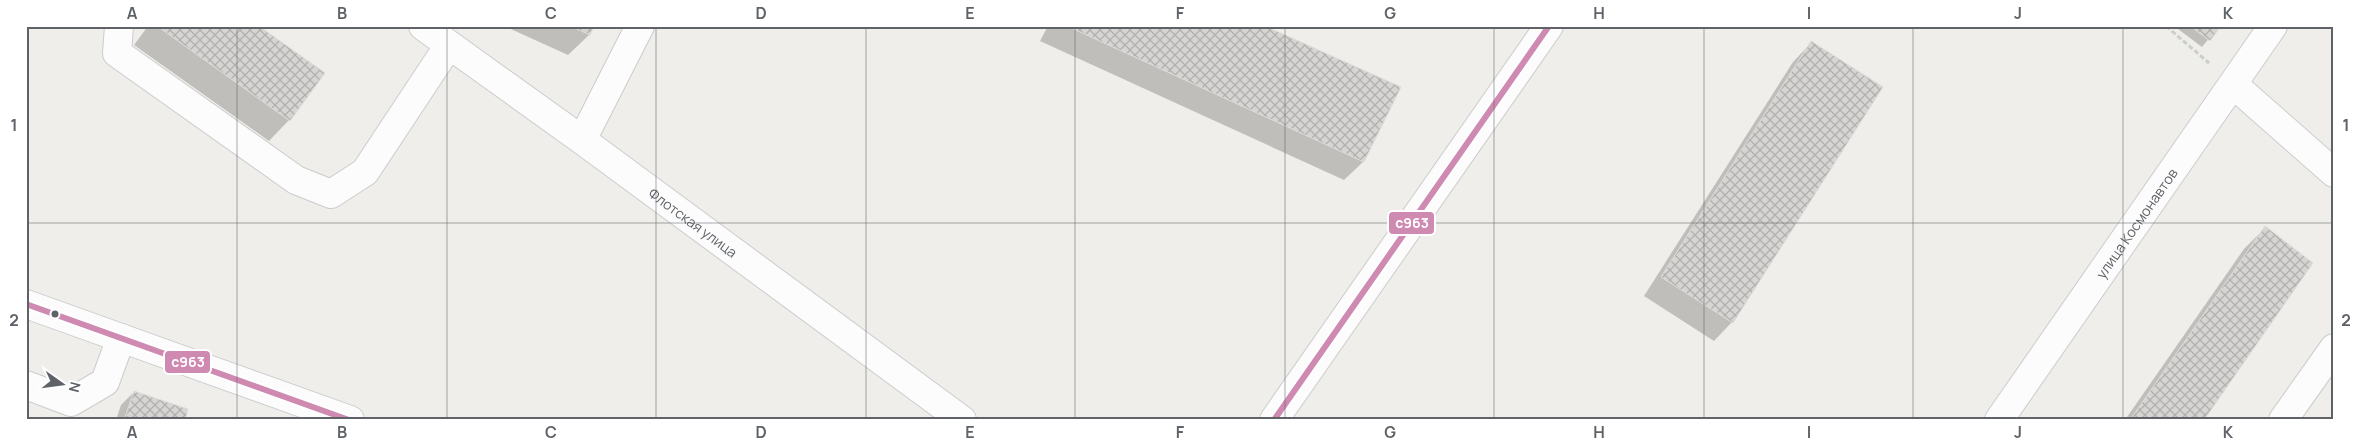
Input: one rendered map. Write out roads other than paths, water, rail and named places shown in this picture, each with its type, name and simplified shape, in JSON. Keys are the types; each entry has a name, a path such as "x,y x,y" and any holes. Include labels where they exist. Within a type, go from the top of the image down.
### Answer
{"street":[{"path":"119,26 117,54 296,180 331,194 366,172 449,45"},
{"name":"Флотская улица","path":"423,26 582,140 962,420"},
{"path":"582,140 640,26"},
{"path":"1274,420 1549,26"},
{"name":"улица Космонавтов","path":"1999,420 2234,85 2273,26"},
{"path":"2234,85 2334,173"},
{"path":"26,304 350,420"},
{"path":"26,385 71,402 105,382 121,338"},
{"path":"2284,420 2334,348"}]}
